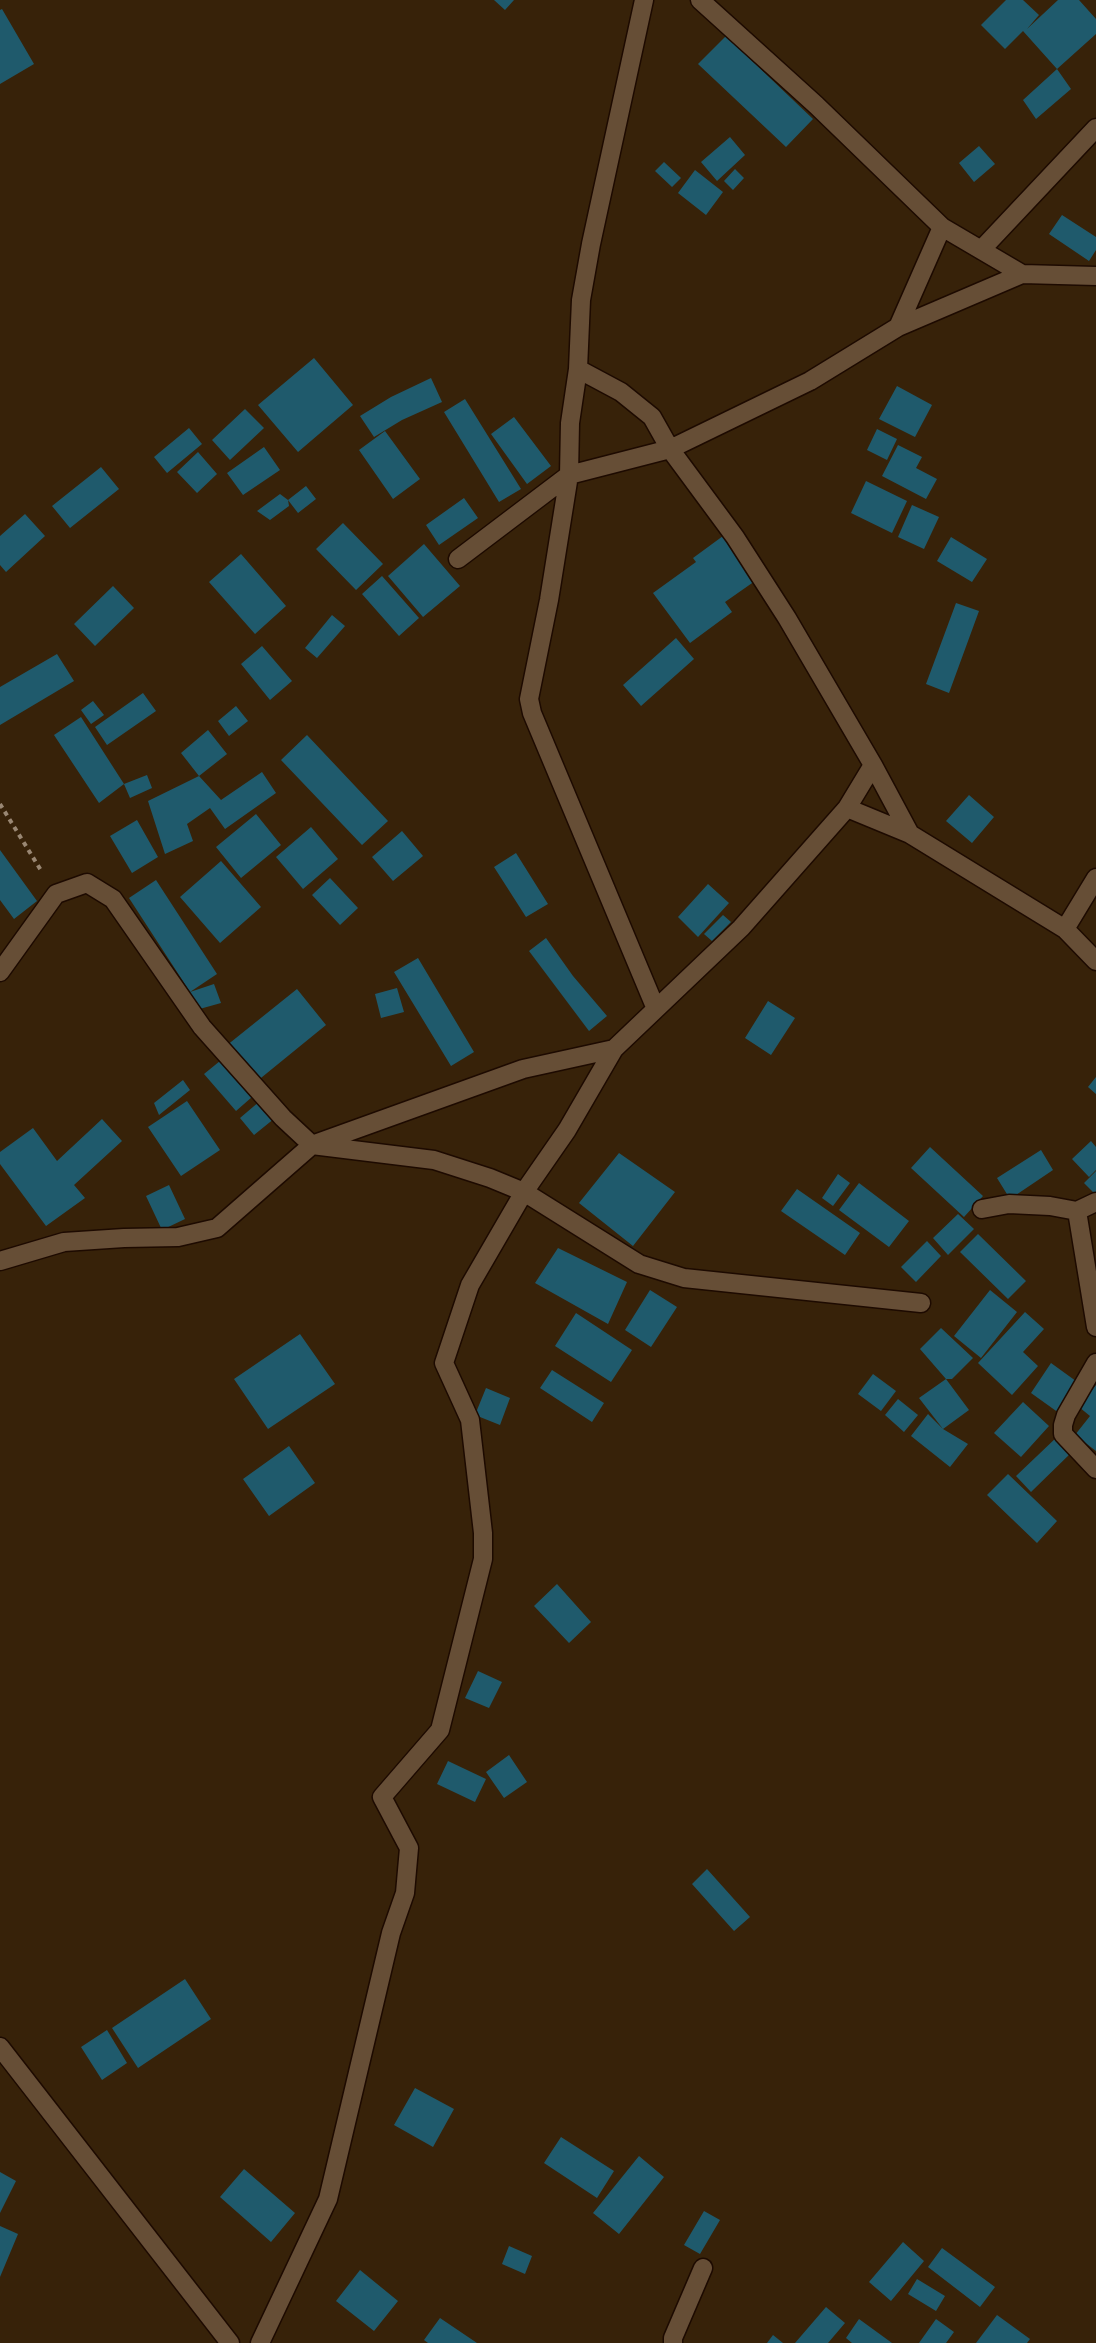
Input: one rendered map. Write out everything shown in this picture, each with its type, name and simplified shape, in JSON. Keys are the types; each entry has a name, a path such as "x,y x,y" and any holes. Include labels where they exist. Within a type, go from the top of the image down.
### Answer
{"street":[{"path":"644,0 583,289 578,369 570,423 569,476 549,600 529,699 532,713 656,1009"},
{"path":"700,0 816,105 942,227 1022,274"},
{"path":"981,250 1096,128"},
{"path":"898,327 942,227"},
{"path":"458,559 569,476 670,449 810,381 898,327 1022,274 1096,276"},
{"path":"578,369 621,392 652,417 670,449 735,537 787,618 873,765 910,834"},
{"path":"260,2343 328,2199 391,1934 405,1893 409,1848 382,1797 440,1730 483,1559 483,1533 470,1420 444,1363 470,1285 524,1192 567,1130 614,1049 741,928 847,808 873,765"},
{"path":"847,808 910,834 1065,929 1096,961"},
{"path":"1065,929 1096,878"},
{"path":"0,972 56,894 87,883 113,899 202,1027 284,1118 312,1145 434,1160 490,1178 524,1192 639,1264 684,1278 921,1303"},
{"path":"0,1261 64,1242 178,1237 217,1228 312,1145 524,1069 614,1049"},
{"path":"982,1209 1009,1204 1050,1206 1077,1211 1096,1202"},
{"path":"1077,1211 1096,1327"},
{"path":"1096,1363 1066,1415 1063,1434 1096,1469"},
{"path":"0,2046 230,2343"},
{"path":"673,2343 673,2338 703,2268"}],"path":[{"path":"0,804 56,894"}],"building":[{"path":"494,0 514,0 505,10"},
{"path":"1006,0 1023,0 1039,15 1027,29 1058,0 1079,0 1096,19 1096,34 1057,69 1023,31 1005,49 981,25"},
{"path":"2,9 34,64 0,84 0,10"},
{"path":"726,36 813,119 786,147 698,64"},
{"path":"1057,69 1071,89 1036,119 1023,100"},
{"path":"730,137 745,155 717,181 701,162"},
{"path":"979,146 995,164 974,182 959,163"},
{"path":"664,162 681,178 672,187 655,171"},
{"path":"735,169 744,178 733,190 724,181"},
{"path":"695,170 723,192 706,215 678,193"},
{"path":"1062,215 1096,237 1096,250 1089,261 1049,234"},
{"path":"314,358 353,405 298,452 258,405"},
{"path":"431,378 442,402 402,420 374,437 360,416 391,397"},
{"path":"897,386 932,405 915,437 879,419"},
{"path":"465,399 521,489 499,502 444,412"},
{"path":"245,409 264,428 230,460 212,440"},
{"path":"514,417 551,466 527,484 491,434"},
{"path":"189,428 202,444 167,473 154,457"},
{"path":"877,429 897,439 887,460 867,450"},
{"path":"385,431 420,479 393,499 359,450"},
{"path":"898,445 922,457 916,468 937,479 926,499 882,476"},
{"path":"264,447 280,470 243,495 227,473"},
{"path":"198,452 217,474 197,493 177,472"},
{"path":"101,467 119,489 70,528 52,506"},
{"path":"866,481 907,501 892,533 851,513"},
{"path":"306,486 316,499 298,513 288,500"},
{"path":"280,494 288,500 289,506 270,520 257,511"},
{"path":"464,498 478,518 439,545 426,525"},
{"path":"912,505 939,517 924,549 898,537"},
{"path":"25,514 45,536 6,572 0,565 0,536"},
{"path":"343,523 383,564 356,590 316,549"},
{"path":"723,536 755,581 725,602 732,612 690,643 653,593 696,562 693,558"},
{"path":"951,537 987,559 972,582 937,561"},
{"path":"424,544 460,586 423,617 388,576"},
{"path":"241,554 286,606 255,634 209,582"},
{"path":"382,576 419,618 399,636 362,594"},
{"path":"113,586 134,608 95,646 74,624"},
{"path":"956,603 979,611 949,693 926,684"},
{"path":"332,615 345,626 317,658 305,648"},
{"path":"676,638 694,659 641,706 623,685"},
{"path":"262,646 292,681 270,700 241,664"},
{"path":"57,654 74,681 0,725 0,687"},
{"path":"143,693 156,711 107,745 95,727"},
{"path":"93,701 104,715 91,724 81,710"},
{"path":"236,706 248,721 229,736 218,721"},
{"path":"81,717 124,784 99,803 54,735"},
{"path":"208,730 227,754 199,776 181,753"},
{"path":"307,735 388,821 362,845 281,760"},
{"path":"262,772 276,793 225,829 210,808 187,824 193,841 165,854 148,801 199,776 221,800"},
{"path":"147,775 152,788 130,798 124,784"},
{"path":"969,795 994,817 972,843 946,821"},
{"path":"256,814 281,845 241,878 216,847"},
{"path":"137,820 158,857 132,873 110,836"},
{"path":"311,827 338,859 303,889 276,857"},
{"path":"402,831 423,856 393,881 372,857"},
{"path":"0,850 37,901 14,919 0,900"},
{"path":"516,853 548,904 526,917 494,867"},
{"path":"221,861 261,907 220,943 180,897"},
{"path":"330,878 358,908 340,925 312,895"},
{"path":"156,880 217,974 190,992 129,898"},
{"path":"708,884 729,903 698,937 678,917"},
{"path":"723,915 731,922 712,941 704,934"},
{"path":"546,938 573,976 607,1016 589,1031 529,951"},
{"path":"418,958 474,1052 451,1066 394,972"},
{"path":"214,984 221,1003 196,1010 190,992"},
{"path":"397,988 404,1012 381,1018 375,994"},
{"path":"297,989 326,1025 256,1082 226,1046"},
{"path":"768,1001 795,1018 771,1055 745,1038"},
{"path":"220,1061 252,1097 236,1111 204,1074"},
{"path":"1096,1077 1096,1094 1088,1087"},
{"path":"183,1080 190,1090 159,1115 154,1103"},
{"path":"187,1101 220,1150 181,1176 148,1127"},
{"path":"260,1101 275,1118 254,1135 240,1118"},
{"path":"102,1119 122,1141 74,1185 85,1198 46,1226 0,1164 0,1152 33,1128 57,1161"},
{"path":"1091,1141 1096,1147 1096,1170 1089,1177 1072,1159"},
{"path":"930,1147 983,1196 964,1217 911,1168"},
{"path":"1041,1150 1053,1170 1010,1199 997,1178"},
{"path":"619,1153 675,1192 633,1246 579,1203"},
{"path":"1096,1171 1096,1195 1084,1183"},
{"path":"838,1174 850,1183 833,1206 822,1198"},
{"path":"859,1183 909,1221 889,1247 839,1210"},
{"path":"169,1185 185,1219 162,1230 146,1196"},
{"path":"797,1189 860,1233 845,1255 781,1211"},
{"path":"958,1214 974,1229 948,1255 933,1238"},
{"path":"978,1234 1026,1281 1008,1299 960,1252"},
{"path":"927,1241 941,1256 916,1282 901,1267"},
{"path":"558,1248 627,1282 608,1324 535,1283"},
{"path":"650,1290 677,1307 651,1347 625,1330"},
{"path":"990,1290 1017,1312 981,1358 954,1336"},
{"path":"1025,1312 1044,1329 1023,1352 1038,1366 1012,1395 978,1363"},
{"path":"576,1313 632,1350 611,1382 555,1346"},
{"path":"941,1328 973,1358 952,1379 946,1379 920,1349"},
{"path":"300,1334 335,1384 268,1429 234,1379"},
{"path":"1051,1363 1080,1384 1059,1413 1031,1393"},
{"path":"552,1370 604,1403 592,1422 540,1388"},
{"path":"873,1374 896,1391 881,1411 858,1394"},
{"path":"946,1379 969,1410 943,1429 919,1398"},
{"path":"1096,1385 1096,1451 1075,1435 1090,1416 1079,1407"},
{"path":"486,1388 510,1398 500,1425 475,1415"},
{"path":"898,1399 918,1415 904,1432 885,1415"},
{"path":"1023,1402 1049,1426 1021,1457 994,1433"},
{"path":"928,1414 943,1429 968,1444 950,1467 911,1436"},
{"path":"1058,1436 1073,1451 1031,1492 1016,1476"},
{"path":"289,1446 315,1483 269,1516 243,1479"},
{"path":"1008,1474 1057,1521 1037,1543 987,1495"},
{"path":"557,1584 591,1622 569,1643 534,1606"},
{"path":"478,1671 502,1682 489,1708 465,1698"},
{"path":"509,1755 527,1782 504,1798 486,1772"},
{"path":"448,1761 486,1779 475,1802 437,1784"},
{"path":"707,1869 750,1917 734,1931 692,1884"},
{"path":"185,1979 211,2019 138,2068 112,2028"},
{"path":"107,2030 127,2063 102,2080 81,2047"},
{"path":"415,2088 454,2109 433,2147 394,2125"},
{"path":"561,2137 614,2171 597,2198 544,2163"},
{"path":"639,2156 664,2177 619,2234 593,2213"},
{"path":"244,2169 295,2213 271,2242 220,2197"},
{"path":"0,2172 16,2181 0,2213"},
{"path":"704,2211 720,2220 700,2254 684,2245"},
{"path":"0,2226 18,2234 0,2277"},
{"path":"903,2242 924,2261 891,2301 869,2282"},
{"path":"509,2246 532,2256 525,2274 502,2264"},
{"path":"942,2248 995,2287 980,2307 928,2267"},
{"path":"360,2270 398,2301 374,2331 336,2301"},
{"path":"917,2279 945,2296 936,2311 908,2294"},
{"path":"826,2307 845,2323 828,2343 795,2343"},
{"path":"997,2315 1030,2339 1027,2343 976,2343"},
{"path":"440,2318 477,2343 428,2343 424,2340"},
{"path":"859,2319 892,2343 852,2343 846,2338"},
{"path":"936,2319 954,2332 946,2343 919,2343"},
{"path":"773,2335 783,2343 767,2343"}]}
